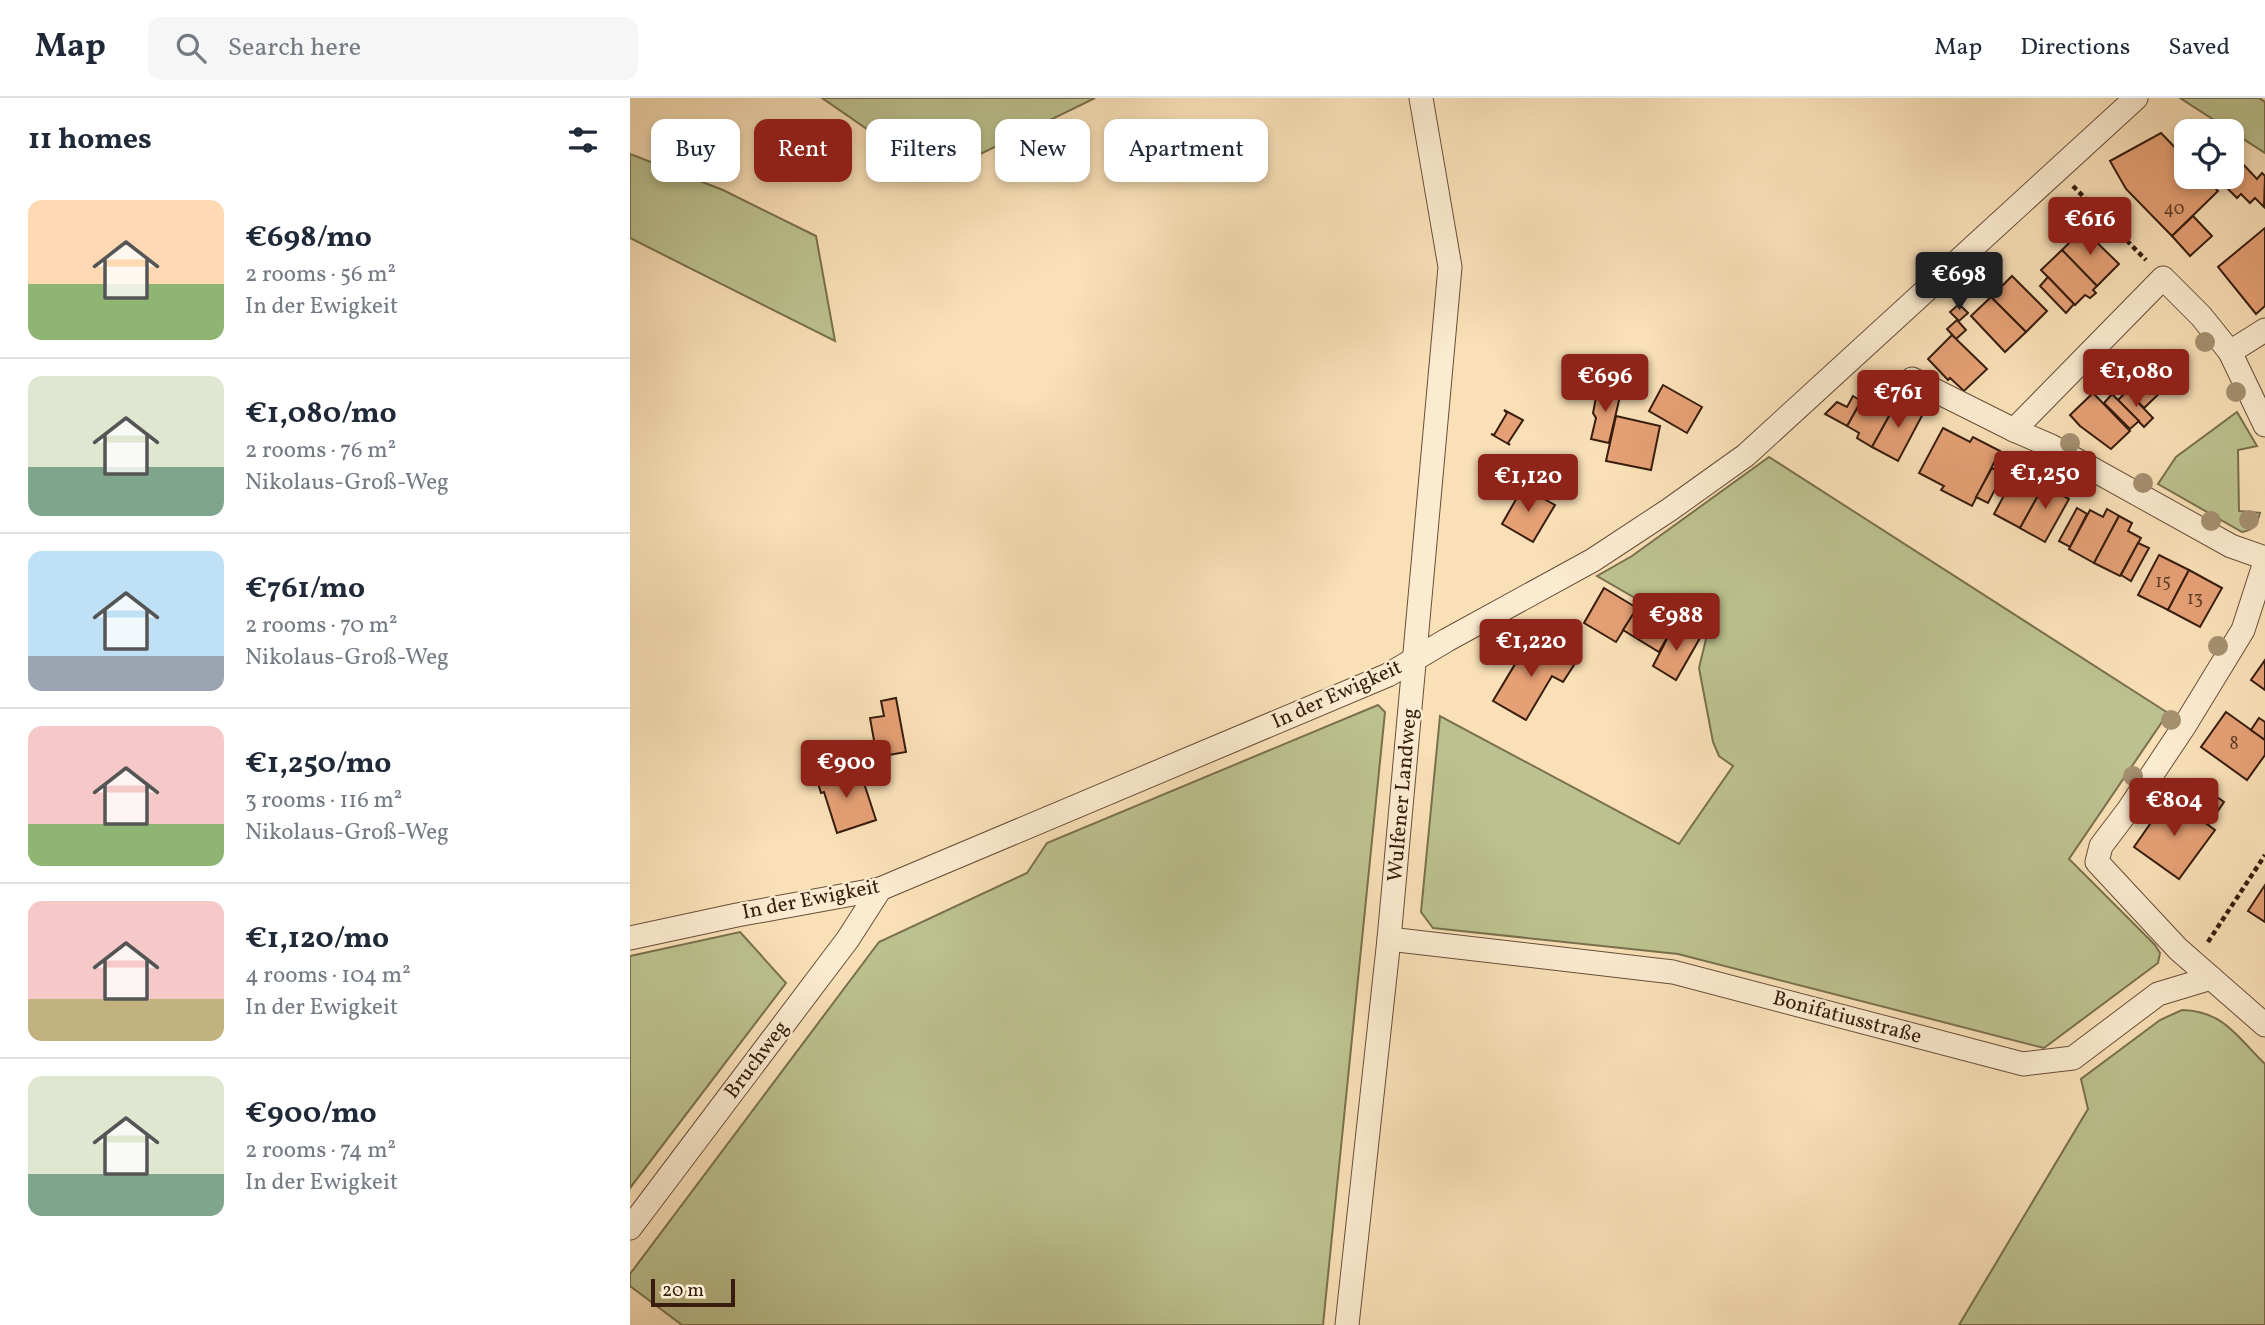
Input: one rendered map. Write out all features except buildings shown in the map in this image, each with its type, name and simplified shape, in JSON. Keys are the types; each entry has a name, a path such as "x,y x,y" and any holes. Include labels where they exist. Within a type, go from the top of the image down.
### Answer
{"street":[{"name":"Wulfener Landweg","path":"1347,1325 1389,939 1450,267 1421,98"},
{"name":"In der Ewigkeit","path":"630,938 880,889 1388,676 1593,560 1746,455 2136,98"},
{"path":"2014,430 2163,278 2201,316 2230,352 2265,425"},
{"path":"2230,352 2265,330"},
{"path":"1912,379 2051,446 2231,546 2265,560 2242,630 2185,725 2101,846 2097,862 2178,949 2265,1025"},
{"name":"Bruchweg","path":"630,1227 848,939 880,889"},
{"name":"Bonifatiusstraße","path":"1389,939 1673,972 2023,1064 2073,1058 2158,994 2211,978"}],"path":[{"path":"2055,171 2163,278"},
{"path":"2193,962 2216,932 2265,855"}],"green space":[{"path":"822,98 1095,98 1052,119 995,119 995,147 981,154 981,119 866,119 866,128"},
{"path":"2180,98 2259,98 2265,102 2265,153 2244,139 2244,119 2212,119"},
{"path":"630,154 651,162 651,182 702,182 816,236 835,341 630,238"},
{"path":"2237,412 2257,446 2238,450 2239,511 2260,513 2254,526 2242,532 2158,484 2176,457"},
{"path":"1769,457 2168,713 2069,859 2155,945 2160,953 2158,963 2044,1048 1678,954 1433,928 1421,912 1440,716 1679,844 1733,766 1719,756 1713,742 1699,668 1706,639 1597,576 1632,556"},
{"path":"1378,705 1385,712 1323,1325 682,1325 630,1286 630,1274 879,942 1027,873 1047,843"},
{"path":"740,932 786,983 630,1188 630,956"},
{"path":"2182,1010 2209,1015 2219,1020 2238,1035 2265,1064 2265,1325 1959,1325 2088,1109 2081,1079 2160,1020"}]}
